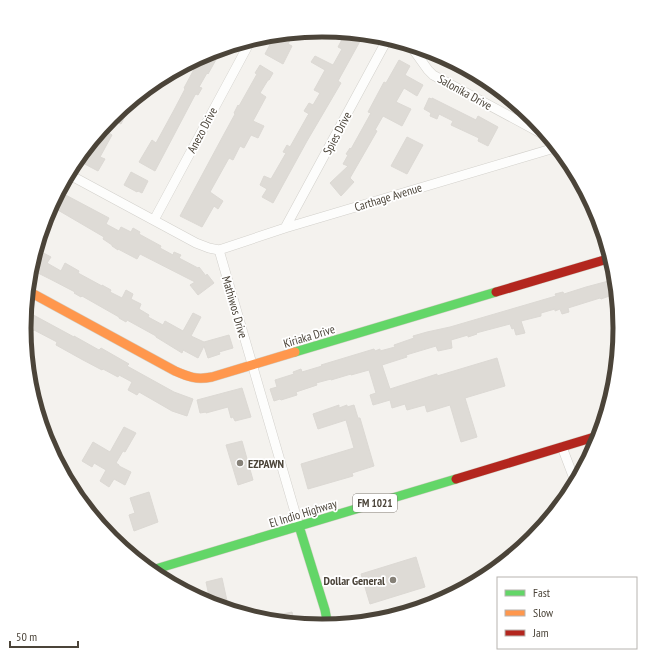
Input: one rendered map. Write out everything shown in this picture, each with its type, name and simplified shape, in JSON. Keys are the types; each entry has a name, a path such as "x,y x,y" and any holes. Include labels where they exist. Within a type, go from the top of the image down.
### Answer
{"street":[{"name":"Spies Drive","path":"285,228 385,44"},
{"name":"Anezo Drive","path":"154,220 247,47"},
{"name":"Salonika Drive","path":"415,52 428,70 434,75 538,131"},
{"name":"Carthage Avenue","path":"218,250 285,228 552,149"},
{"path":"74,177 196,243 218,250"},
{"name":"Mathiwos Drive","path":"218,250 299,526"},
{"name":"Kiriaka Drive","path":"33,294 190,378 200,380 212,378 605,260"},
{"name":"El Indio Highway","path":"157,568 593,437"},
{"path":"562,447 573,477"},
{"path":"299,526 327,620"}],"building":[{"path":"343,38 361,39 338,81 341,83 273,203 262,197 267,189 260,185 264,176 271,179 286,153 283,152 287,145 290,147 309,114 304,111 309,103 313,105 320,93 314,90 325,70 311,62 315,56 333,65 342,49 338,47"},
{"path":"291,39 288,44 292,46 283,64 265,54 271,42"},
{"path":"218,56 199,87 202,88 198,95 195,95 155,171 139,162 152,140 156,143 185,89 184,88 196,66"},
{"path":"399,60 410,66 405,75 423,85 417,96 404,88 396,102 411,109 402,126 383,116 375,130 377,131 350,178 354,182 341,196 330,183 348,166 343,164 348,155 346,154 350,148 351,149 371,113 368,112 384,82 386,83"},
{"path":"260,65 273,73 260,93 266,97 253,121 264,126 258,138 251,135 244,148 240,146 233,160 229,158 210,192 223,201 218,209 214,206 202,227 180,216 235,114 234,113 238,105 239,106 257,74 255,73"},
{"path":"429,98 432,98 476,120 478,116 498,127 488,146 478,141 479,138 451,125 453,121 439,114 437,119 430,116 431,113 424,109"},
{"path":"125,114 126,114 121,124 116,122"},
{"path":"113,126 109,133 112,135 100,157 105,159 98,171 83,163"},
{"path":"407,137 423,145 407,174 391,166"},
{"path":"131,172 148,181 142,193 124,185"},
{"path":"64,194 109,218 106,224 119,231 121,227 131,232 133,228 140,232 139,234 161,246 160,248 173,255 174,252 181,255 179,258 198,268 199,267 214,283 198,295 190,285 195,282 140,254 137,259 118,250 103,239 104,237 57,209"},
{"path":"41,252 51,257 47,263 61,271 65,263 79,271 78,273 111,290 110,292 122,298 126,290 133,294 131,299 141,304 139,309 149,315 148,317 163,325 165,321 183,331 193,313 201,317 191,336 204,342 229,335 233,348 219,352 220,354 208,358 204,346 198,358 183,350 182,353 156,336 127,320 126,322 82,296 81,297 74,293 75,292 38,273 37,274"},
{"path":"610,281 612,295 568,308 569,312 562,314 560,309 555,311 555,309 541,313 541,316 521,321 525,333 516,335 514,328 512,329 510,324 476,333 477,334 468,337 468,335 451,340 452,348 438,351 436,346 406,355 407,357 382,365 390,389 437,374 437,376 497,358 505,386 465,398 477,437 461,442 450,405 427,412 425,405 407,410 405,404 392,408 390,400 373,405 370,395 376,393 369,370 316,383 317,385 296,392 297,395 274,401 270,389 277,387 275,380 294,374 293,372 301,369 302,372 374,349 375,351 380,349 380,351 395,347 394,345 414,338 413,336 450,327 556,296 555,294 563,292 564,294"},
{"path":"32,314 99,350 101,348 129,364 127,366 174,392 193,399 187,416 172,411 139,392 137,395 128,390 132,382 119,375 118,377 103,369 102,370 56,345 57,342 34,330 31,330"},
{"path":"242,388 251,417 235,421 233,417 231,418 228,407 206,413 200,413 197,400"},
{"path":"339,405 339,408 347,405 347,407 354,405 358,418 360,418 374,466 352,473 353,476 308,489 301,464 354,448 346,420 318,429 313,414"},
{"path":"124,427 136,433 125,452 123,451 116,463 131,472 125,485 114,479 109,487 100,481 106,470 94,463 92,467 82,461 93,442 110,452"},
{"name":"EZPAWN","path":"242,441 253,480 238,485 226,445"},
{"path":"149,492 158,522 134,531 129,515 135,513 130,498"},
{"name":"Dollar General","path":"416,557 425,587 370,604 361,574"},
{"path":"222,578 228,605 209,597 206,582"},
{"path":"292,612 294,619 284,618 274,616"}],"traffic: fast":[{"path":"295,352 496,292"},
{"path":"157,568 456,479"},
{"path":"299,526 327,620"}],"traffic: slow":[{"path":"33,294 184,375 201,378 212,377 295,352"}],"traffic: jam":[{"path":"496,292 605,260"},
{"path":"456,479 593,437"}],"place":[{"name":"EZPAWN","path":"240,463"},
{"name":"Dollar General","path":"393,580"}]}
